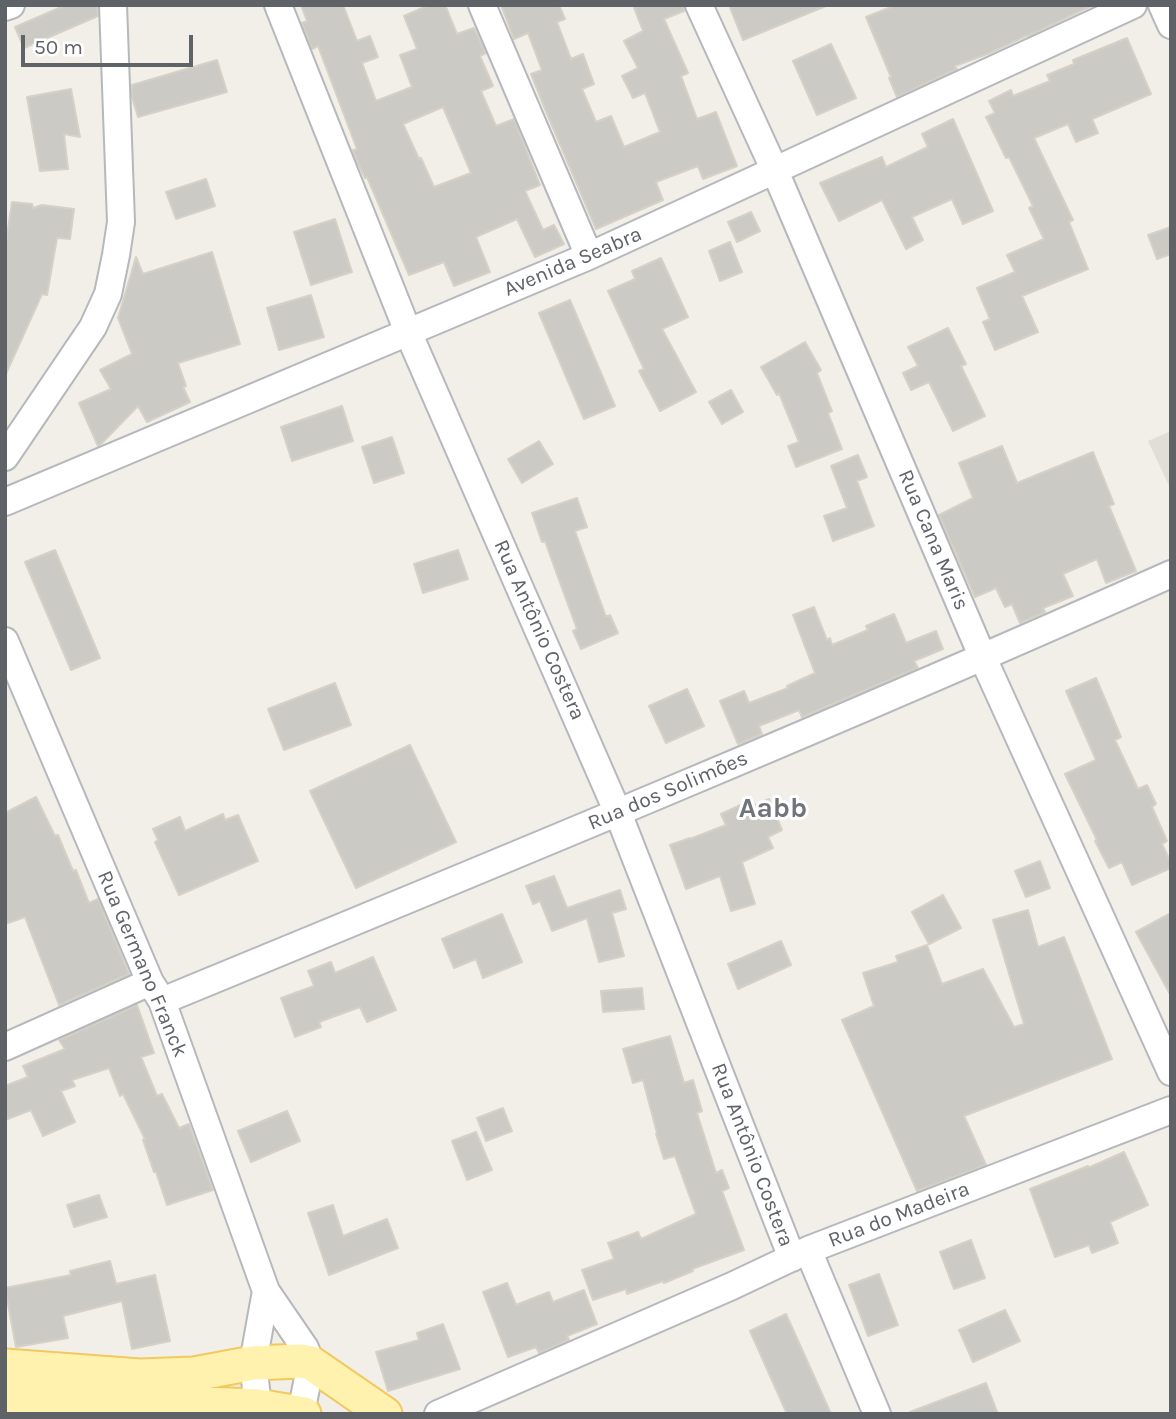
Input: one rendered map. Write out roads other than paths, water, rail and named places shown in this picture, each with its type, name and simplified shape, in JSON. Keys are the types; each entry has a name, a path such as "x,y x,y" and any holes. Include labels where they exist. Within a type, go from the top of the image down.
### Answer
{"main road":[{"path":"5,1397 41,1407 253,1363 311,1363"},
{"name":"Rua Germano Franck","path":"311,1363 385,1414"},
{"path":"5,1366 77,1371 137,1388 303,1413"}],"street":[{"path":"5,7 11,5"},
{"path":"5,457 87,336 108,294 121,222 113,5"},
{"name":"Rua Antônio Costera","path":"278,5 408,332 618,813 800,1254 877,1414"},
{"path":"482,5 589,256"},
{"name":"Rua Cana Maris","path":"699,5 775,171 983,658 1171,1072"},
{"name":"Avenida Seabra","path":"5,502 589,256 1133,5"},
{"path":"1162,5 1171,24"},
{"name":"Rua dos Solimões","path":"5,1048 618,813 983,658 1171,574"},
{"name":"Rua Germano Franck","path":"5,641 156,991 266,1291 305,1348 311,1363"},
{"name":"Rua do Madeira","path":"438,1414 800,1254 1171,1110"},
{"name":"Rua Germano Franck","path":"258,1406 253,1363 266,1291"},
{"path":"303,1413 311,1363"},
{"path":"41,1407 77,1371"}],"district":[{"name":"Aabb","path":"773,809"}]}
